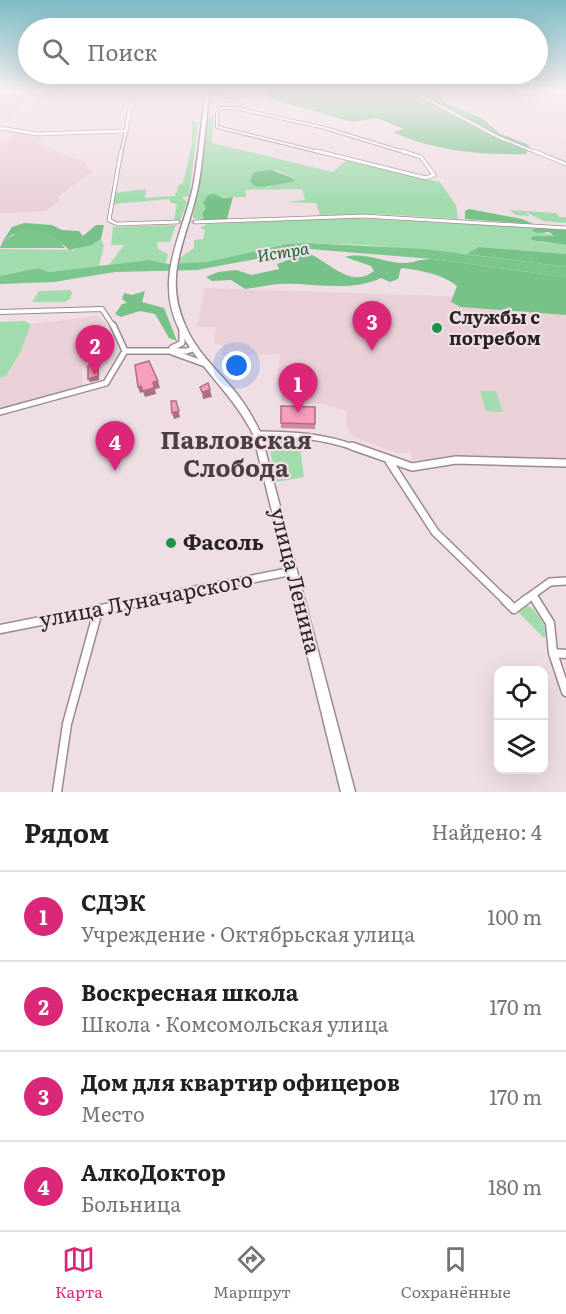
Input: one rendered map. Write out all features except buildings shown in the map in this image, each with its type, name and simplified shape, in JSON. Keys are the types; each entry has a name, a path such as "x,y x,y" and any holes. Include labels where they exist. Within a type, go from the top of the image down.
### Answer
{"main road":[{"name":"улица Ленина","path":"202,128 195,187 172,263 172,286 181,325 195,348 241,403 256,434 348,792"}],"street":[{"path":"0,128 37,134 126,131"},
{"path":"127,128 112,192 109,220 117,224 178,222"},
{"path":"221,128 426,178 434,175 421,157 324,128"},
{"path":"481,128 566,164"},
{"path":"195,222 363,216 566,228"},
{"path":"0,312 102,309 111,319 125,351"},
{"path":"165,350 182,343 181,325"},
{"path":"125,351 187,351 195,348"},
{"path":"165,350 211,367"},
{"path":"0,412 106,383 112,378 125,351"},
{"path":"256,434 329,438 388,460 418,467 456,460 566,463"},
{"path":"388,460 435,532 514,609 550,582 566,581"},
{"name":"улица Луначарского","path":"0,629 293,571"},
{"path":"533,596 549,623 554,642 553,653 566,692"},
{"path":"57,792 67,724 98,611"},
{"path":"553,653 566,654"}],"shaded area":[{"path":"192,128 197,128 189,196 182,197 187,202 180,221 174,220 177,204 171,203 169,199 113,204 115,193 146,189 145,198 175,196 179,185 183,183 192,144"},
{"path":"207,128 213,128 212,143 333,172 347,160 440,182 456,205 458,219 379,214 320,215 316,203 286,202 305,200 302,189 245,190 246,197 217,197 203,203 206,208 202,214 204,220 193,218","holes":["277,170 291,177 269,187 259,187 253,177 254,172"]},
{"path":"401,128 493,128 499,133 529,145 526,154 492,154 441,148 393,132 404,129"},
{"path":"16,133 46,135 38,143 84,162 92,171 58,197 60,200 46,211 0,213 0,145"},
{"path":"272,170 295,181 264,187 254,186 250,181 254,172"},
{"path":"214,194 223,198 233,197 227,219 204,220 202,214 206,208 203,203 208,195"},
{"path":"469,209 522,219 533,224 465,219 465,211"},
{"path":"509,210 556,213 559,217 566,217 566,223 543,221 526,212 529,216 516,215"},
{"path":"352,218 538,228 534,229 554,236 538,236 541,242 566,245 566,254 479,247 466,254 366,245 306,243 288,244 207,262 179,264 180,258 194,248 194,240 203,239 205,230 200,228 207,224"},
{"path":"24,223 52,225 62,230 79,231 83,236 96,225 104,225 101,239 92,245 69,250 64,245 13,234 3,241 12,227"},
{"path":"176,225 170,242 157,242 158,249 168,254 166,263 149,260 109,265 124,245 111,245 113,227"},
{"path":"538,228 566,230 566,245 532,240 531,237 534,236 554,236 549,232 537,233 531,230"},
{"path":"101,239 104,246 99,266 49,272 38,268 0,276 0,249 73,250"},
{"path":"479,247 566,254 566,267 466,254"},
{"path":"307,253 339,272 356,277 365,276 374,271 371,266 345,257 366,256 400,263 433,259 566,277 566,315 461,307 451,302 457,286 445,278 401,268 398,279 390,282 381,278 343,286 278,284 245,289 231,280 212,281 206,277 218,272 236,270 252,275 279,269 277,264"},
{"path":"205,288 566,300 566,460 456,456 413,461 410,452 397,453 352,436 346,426 347,411 322,404 281,403 281,384 277,383 280,354 223,356 223,345 214,344 216,327 197,327"},
{"path":"70,290 72,292 70,299 65,302 32,302 39,291"},
{"path":"145,291 142,302 164,308 177,341 169,338 155,314 140,311 121,317 115,314 122,304 127,303 122,299 124,293 132,295"},
{"path":"97,316 106,323 108,364 82,369 82,386 0,407 0,378 6,376 20,353 31,324"},
{"path":"24,321 31,324 20,353 6,376 0,378 0,322"},
{"path":"480,391 496,391 503,412 486,411"},
{"path":"270,439 299,440 304,477 277,482 268,441"},
{"path":"525,605 533,609 541,621 547,633 544,638 518,612"}],"water":[{"path":"22,230 36,230 52,235 65,248 0,248 3,241"},
{"name":"Истра","path":"287,244 425,249 566,267 566,277 433,259 309,249 197,270 115,272 54,282 0,284 0,276 38,268 49,272 149,260 169,264 207,262"}],"tunnel":[{"path":"178,222 195,222"}],"place":[{"name":"Службы с погребом","path":"437,328"},
{"name":"Дом для квартир офицеров","path":"372,351"},
{"name":"Воскресная школа","path":"95,375"},
{"name":"СДЭК","path":"298,413"},
{"name":"АлкоДоктор","path":"115,471"},
{"name":"Фасоль","path":"171,543"}],"district":[{"name":"Павловская Слобода","path":"236,455"}]}
